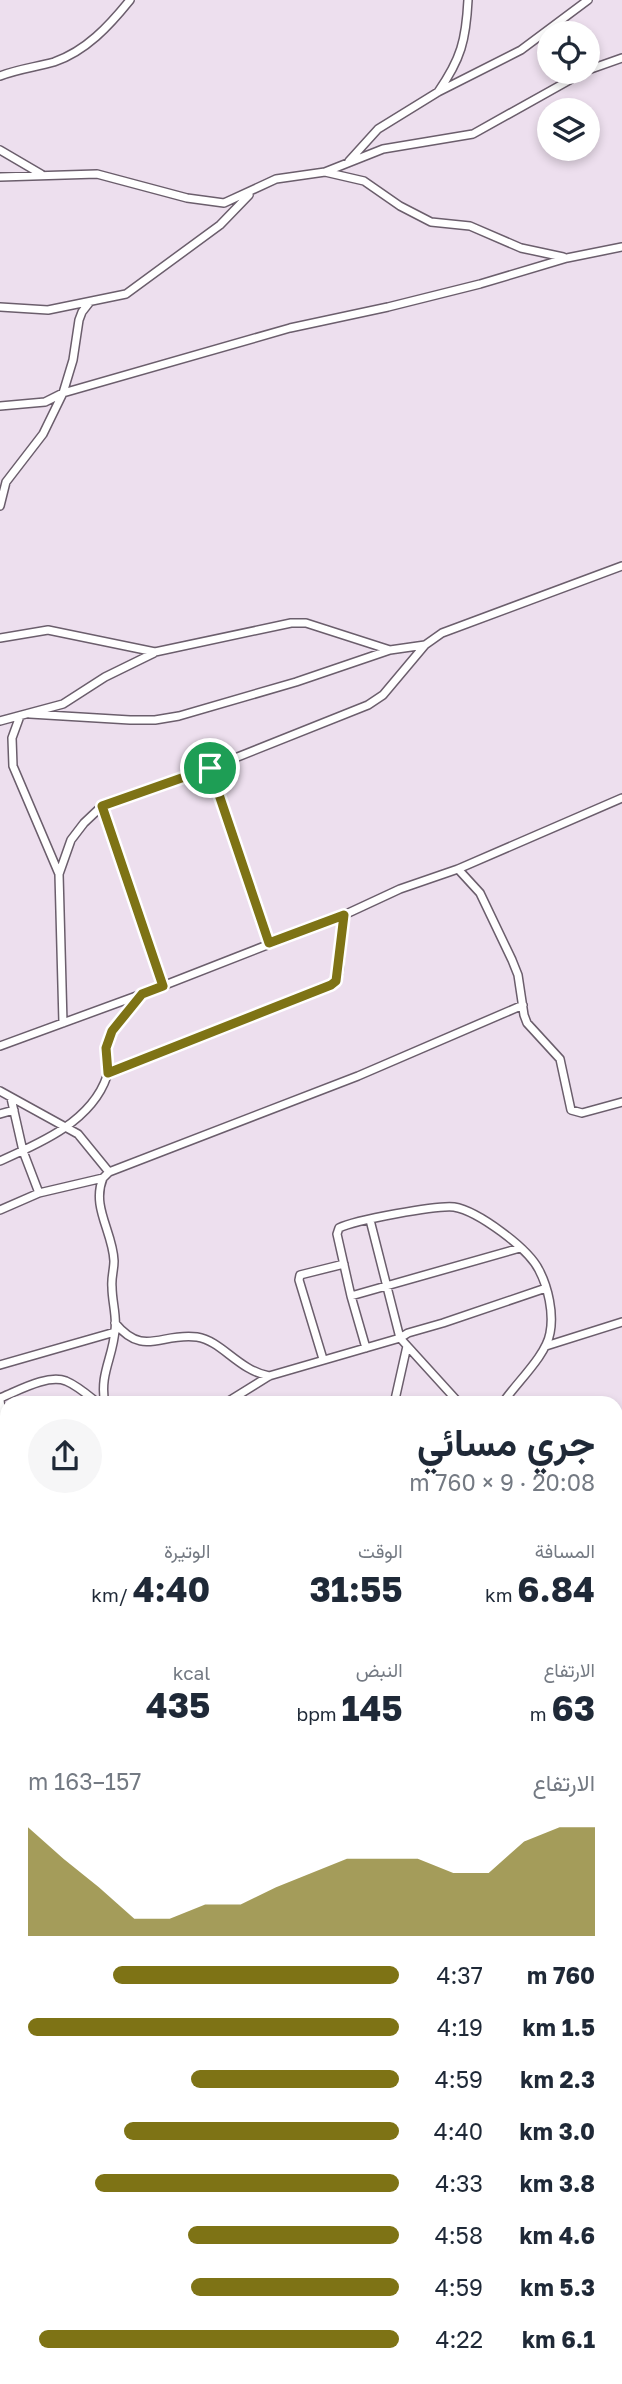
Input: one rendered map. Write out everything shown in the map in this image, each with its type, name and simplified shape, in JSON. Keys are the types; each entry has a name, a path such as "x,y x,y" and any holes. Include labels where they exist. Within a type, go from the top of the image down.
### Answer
{"street":[{"path":"0,76 58,60 79,50 107,29 130,0"},
{"path":"438,92 459,59 468,0"},
{"path":"349,161 377,130 438,92 521,50 588,0"},
{"path":"600,66 622,58"},
{"path":"0,177 97,174 206,202 224,202 276,180 325,172 400,144 473,134 563,84"},
{"path":"0,150 42,174"},
{"path":"325,172 364,181 400,206 431,222 470,226 521,248 567,258"},
{"path":"0,307 35,311 90,303 126,294 220,225 254,189"},
{"path":"0,406 45,402 62,393 290,328 428,297 567,258 622,247"},
{"path":"0,506 6,482 37,444 62,393 73,360 79,320 90,303"},
{"path":"59,874 72,840 84,822 102,806 210,768 368,705 383,695 425,645 442,633 622,566"},
{"path":"0,721 62,704 105,677 155,652 291,624 306,623 390,650"},
{"path":"0,638 48,630 155,652"},
{"path":"30,714 130,720 179,716 296,682 390,650 425,645"},
{"path":"20,716 12,738 13,766 59,874 62,1023"},
{"path":"210,768 269,943"},
{"path":"0,1046 344,915 400,889 458,869 622,798"},
{"path":"102,806 163,986"},
{"path":"458,869 480,893 513,960 527,1023 560,1059 571,1110 582,1113 622,1102"},
{"path":"108,1073 331,985 336,981 339,972 344,915"},
{"path":"0,1161 65,1127 91,1107 108,1073 106,1048 112,1031 142,994"},
{"path":"0,1210 39,1193 106,1175 358,1076 523,1005"},
{"path":"0,1091 78,1135 106,1175"},
{"path":"11,1098 23,1151 39,1193"},
{"path":"0,1114 14,1110"},
{"path":"104,1396 102,1381 115,1332 113,1253 99,1197 106,1175"},
{"path":"366,1348 337,1234 339,1228 435,1207 456,1207 477,1214 531,1258 546,1288 551,1321 546,1346 508,1396"},
{"path":"370,1220 400,1338 453,1396"},
{"path":"351,1296 520,1248"},
{"path":"323,1359 300,1275 344,1264"},
{"path":"236,1396 269,1376 400,1338 408,1333 546,1288"},
{"path":"546,1346 622,1322"},
{"path":"115,1323 126,1336 135,1340 146,1342 183,1337 207,1340 248,1370 269,1376"},
{"path":"0,1365 115,1332"},
{"path":"395,1396 407,1346"},
{"path":"8,1396 58,1379 68,1382 88,1396"}],"route":[{"path":"210,768 269,943 344,915 336,981 108,1073 106,1048 112,1031 142,994 163,986 102,806 210,768"}]}
